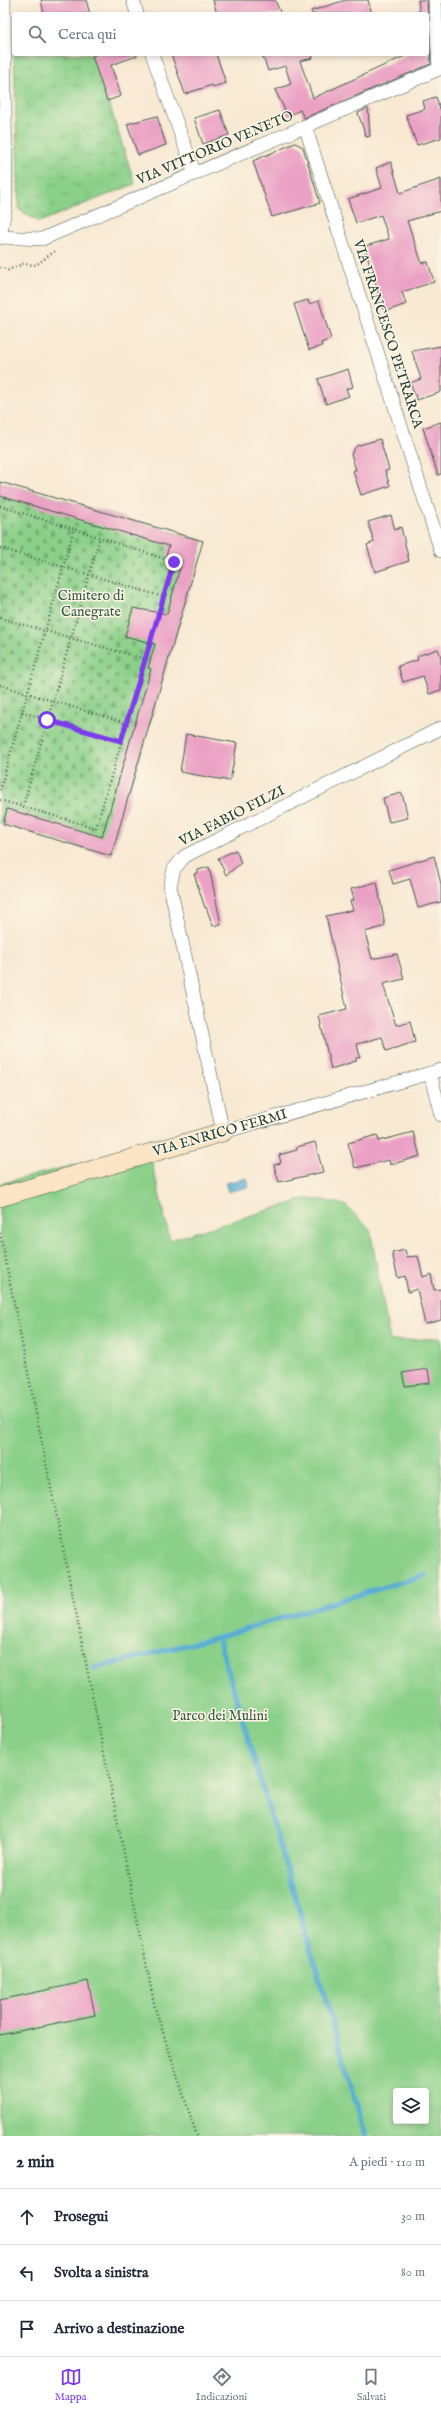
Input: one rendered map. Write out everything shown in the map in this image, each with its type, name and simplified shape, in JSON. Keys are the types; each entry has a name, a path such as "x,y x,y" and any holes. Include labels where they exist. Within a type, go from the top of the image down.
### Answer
{"street":[{"path":"0,237 6,204 4,0"},
{"path":"133,0 136,12"},
{"path":"435,0 440,70"},
{"path":"153,56 195,174"},
{"name":"VIA VITTORIO VENETO","path":"0,237 42,239 305,126 440,70"},
{"name":"VIA FRANCESCO PETRARCA","path":"305,126 441,551"},
{"name":"VIA FABIO FILZI","path":"224,1132 171,895 171,878 174,870 185,856 441,728"},
{"path":"436,1072 441,1115"},
{"name":"VIA ENRICO FERMI","path":"0,1197 436,1072"}],"path":[{"path":"0,267 8,270 23,264 36,264 57,249"},
{"path":"0,506 174,562 96,828 0,800"},
{"path":"0,790 74,529"},
{"path":"22,806 100,537"},
{"path":"0,548 164,597"},
{"path":"0,618 145,659"},
{"path":"0,685 126,723"},
{"path":"22,712 121,741"},
{"path":"0,1233 155,2008 197,2136"}],"green space":[{"path":"14,56 94,56 135,184 39,222 19,210"},
{"name":"Cimitero di Canegrate","path":"0,482 203,541 111,856 0,823"},
{"name":"Parco dei Mulini","path":"148,1146 170,1240 305,1199 323,1200 345,1205 370,1229 390,1341 441,1338 441,2136 0,2136 0,1184"}],"water":[{"path":"247,1178 249,1187 228,1192 225,1183"}],"building":[{"path":"41,0 86,0 89,12 44,12"},
{"path":"213,0 275,0 280,12 216,12"},
{"path":"346,0 368,0 371,12 311,12"},
{"path":"418,0 427,0 428,12 420,12"},
{"path":"429,32 431,64 304,118 300,110 288,116 275,90 291,84 285,66 268,71 263,56 312,56 313,58 300,61 313,98 405,56 429,56"},
{"path":"92,56 137,56 111,65 121,96 107,101"},
{"path":"172,56 217,56 226,83 213,87 212,85 185,94"},
{"path":"436,97 441,112 441,138 417,145 406,115 425,109 423,101"},
{"path":"368,108 370,136 366,137 358,113"},
{"path":"220,110 229,135 203,144 194,118"},
{"path":"157,116 166,145 138,155 127,124"},
{"path":"295,143 303,147 320,203 272,217 253,161"},
{"path":"391,162 400,193 441,179 441,211 407,221 422,263 428,262 434,282 402,292 406,304 387,311 386,308 383,309 366,251 366,246 389,239 381,215 356,223 348,199 382,188 376,168"},
{"path":"308,300 309,304 319,301 331,339 321,343 322,346 309,350 294,304"},
{"path":"441,346 441,392 417,400 410,383 421,379 412,351"},
{"path":"348,369 353,387 346,389 349,396 326,404 318,379"},
{"path":"441,422 441,474 438,475 423,428"},
{"path":"380,439 389,470 385,471 390,486 361,495 353,471 356,470 351,454 356,446"},
{"path":"0,482 203,541 111,856 3,824 7,809 102,837 151,669 148,668 155,644 125,636 133,608 167,614 182,560 166,556 169,546 0,496"},
{"path":"391,515 395,530 401,527 409,561 375,572 367,545 374,542 368,522"},
{"path":"438,649 441,657 441,690 429,694 423,676 403,682 398,666 418,660 417,656"},
{"path":"186,734 237,743 230,781 180,772"},
{"path":"402,793 408,818 389,822 383,798"},
{"path":"236,850 241,863 226,875 218,858"},
{"path":"434,856 441,884 441,902 418,908 410,879 393,884 389,870"},
{"path":"209,867 221,924 213,926 206,907 205,908 194,874 198,873 198,870"},
{"path":"377,882 385,926 365,932 372,959 397,954 404,979 383,984 396,1025 410,1021 415,1042 386,1051 382,1037 357,1044 360,1057 356,1058 356,1061 331,1069 319,1016 347,1009 326,916 353,910 350,901 354,900 351,889"},
{"path":"413,1132 420,1156 390,1165 389,1160 355,1168 348,1143 377,1135 379,1141"},
{"path":"315,1142 323,1172 279,1182 274,1165 281,1163 279,1155 297,1150 297,1147"},
{"path":"405,1250 407,1257 418,1256 423,1277 431,1274 434,1290 441,1289 441,1320 425,1324 417,1289 408,1292 405,1276 398,1278 392,1253"},
{"path":"428,1369 430,1383 405,1386 402,1373"},
{"path":"88,1981 95,2015 0,2035 0,2000"}],"waterway":[{"path":"94,1668 218,1637 425,1575"},
{"path":"218,1637 366,2136"}],"route":[{"path":"47,720 121,741 174,562"}]}
